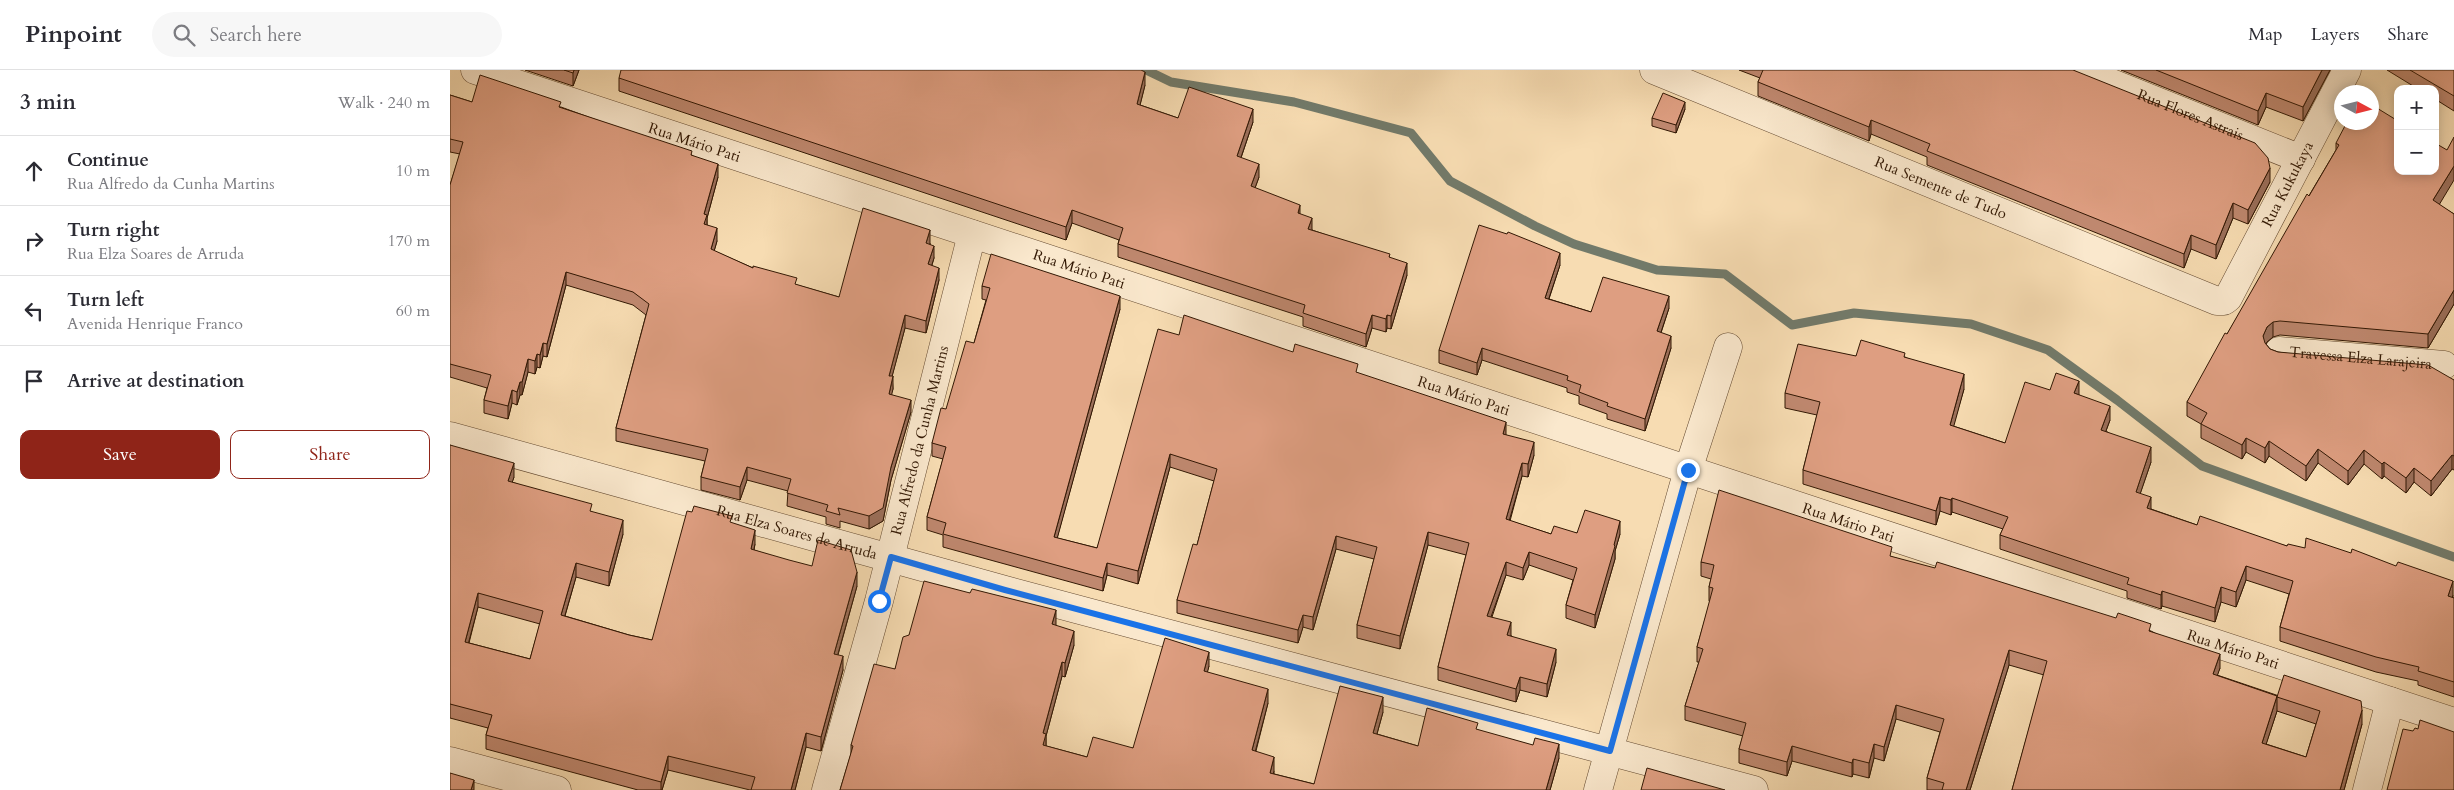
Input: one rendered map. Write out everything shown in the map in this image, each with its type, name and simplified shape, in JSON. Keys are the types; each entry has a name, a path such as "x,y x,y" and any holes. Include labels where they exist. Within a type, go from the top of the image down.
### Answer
{"street":[{"name":"Rua Mário Pati","path":"475,70 2454,722"},
{"name":"Rua Semente de Tudo","path":"1654,70 1702,78 2217,301 2224,301 2228,298"},
{"name":"Rua Flores Astrais","path":"2079,70 2302,159"},
{"name":"Rua Kukukaya","path":"2228,298 2347,70"},
{"name":"Rua Alfredo da Cunha Martins","path":"826,790 891,557 972,234"},
{"path":"1598,790 1688,470 1728,347"},
{"name":"Travessa Elza Larajeira","path":"2279,351 2451,362"},
{"name":"Rua Elza Soares de Arruda","path":"450,436 1005,590 1754,790"},
{"path":"2367,790 2390,701"},
{"path":"450,761 557,790"}],"building":[{"path":"621,70 1141,70 1145,72 1137,104 1178,118 1189,87 1253,109 1237,156 1259,164 1251,186 1300,205 1298,213 1312,218 1308,229 1390,254 1389,257 1407,263 1391,316 1387,315 1386,319 1372,315 1366,334 1303,313 1305,305 1118,244 1123,228 1072,210 1066,227 619,78"},
{"path":"1763,70 2073,70 2255,143 2268,158 2270,168 2248,210 2233,203 2216,245 2191,235 2184,254 1927,151 1930,144 1871,120 1869,127 1758,82"},
{"path":"2156,70 2322,70 2303,107 2266,93 2258,111"},
{"path":"2410,70 2454,70 2454,96 2439,87 2439,85 2435,85"},
{"path":"480,75 561,102 559,107 692,151 691,155 718,164 704,214 707,215 704,224 717,228 711,249 753,268 753,266 797,278 795,284 839,297 863,208 930,230 926,243 934,246 928,264 939,268 926,321 905,315 889,376 893,376 889,394 911,400 891,467 883,508 869,516 838,508 840,515 826,511 828,505 787,493 791,479 747,467 740,487 701,477 708,449 616,428 649,304 633,292 566,272 547,344 543,343 540,355 537,354 535,361 528,359 522,382 520,382 517,392 512,390 508,406 484,400 491,375 450,364 450,185 463,142 450,139 450,95 472,102"},
{"path":"1663,93 1685,102 1676,125 1652,118"},
{"path":"2379,109 2394,119 2394,175 2439,175 2439,145 2447,150 2454,137 2454,166 2433,200 2454,214 2454,290 2428,334 2280,321 2273,322 2267,327 2263,336 2265,343 2270,349 2278,352 2428,365 2454,380 2454,456 2452,455 2431,481 2414,468 2406,478 2384,462 2382,464 2364,450 2348,471 2318,449 2306,466 2269,441 2265,448 2246,438 2242,445 2201,424 2207,413 2187,402 2225,333 2227,334 2307,194 2309,196 2339,145 2336,143 2343,130 2379,130"},
{"path":"1479,225 1507,234 1508,232 1560,253 1545,298 1591,312 1603,277 1669,296 1657,331 1671,336 1645,419 1607,406 1608,403 1579,392 1581,385 1567,380 1568,376 1482,348 1477,363 1439,350"},
{"path":"991,254 1120,296 1054,537 1097,548 1158,329 1179,335 1184,315 1293,352 1295,344 1358,364 1356,372 1506,422 1503,434 1534,442 1528,464 1522,463 1506,519 1551,534 1554,526 1577,533 1585,510 1620,521 1615,546 1595,615 1566,605 1577,568 1529,552 1523,568 1506,562 1487,616 1511,622 1507,635 1556,649 1547,684 1520,677 1516,689 1438,667 1469,543 1428,532 1400,636 1357,625 1377,547 1336,536 1313,617 1303,615 1298,630 1177,600 1193,544 1197,545 1217,469 1170,454 1138,571 1107,563 1103,578 943,534 946,523 927,517 946,447 932,443 941,408 946,409 966,341 974,343 990,288 982,286"},
{"path":"1861,340 1905,353 1904,357 1964,374 1950,425 2005,443 2025,382 2050,390 2056,373 2079,381 2074,393 2110,406 2101,430 2151,447 2136,492 2151,497 2147,508 2197,525 2200,516 2287,546 2288,544 2305,548 2306,538 2351,553 2352,549 2396,566 2398,562 2453,581 2448,596 2454,598 2454,682 2418,671 2419,667 2376,657 2280,627 2293,581 2246,566 2236,592 2221,587 2215,608 2162,591 2161,595 2127,584 2129,578 2000,535 2008,517 1952,498 1951,500 1940,497 1936,511 1803,470 1820,402 1785,393 1798,344 1856,356"},
{"path":"450,445 514,463 508,481 592,504 590,511 623,520 609,572 576,563 561,615 629,635 652,640 687,511 692,512 694,506 732,516 730,522 755,530 751,549 789,560 812,566 818,540 851,550 857,572 834,654 843,656 821,737 806,733 791,790 751,790 755,777 668,756 661,782 486,735 492,715 450,704","holes":["478,593 543,611 530,659 465,642"]},
{"path":"1719,490 1892,547 1890,556 1935,568 1937,562 2116,618 2118,613 2151,624 2149,631 2220,654 2213,674 2277,696 2262,743 2306,757 2320,711 2277,697 2284,675 2361,701 2362,710 2340,790 2012,790 2047,661 2009,650 1966,790 1942,790 1944,783 1927,778 1944,719 1896,705 1884,747 1874,744 1869,763 1853,759 1852,763 1792,746 1787,762 1739,749 1746,723 1685,706 1703,649 1697,647 1713,588 1709,587 1714,565 1701,562"},
{"path":"924,581 970,593 972,589 1056,610 1052,624 1074,631 1065,663 1062,662 1043,733 1046,734 1043,745 1087,757 1093,737 1133,748 1165,638 1209,652 1204,671 1268,689 1252,750 1274,757 1270,773 1314,784 1340,686 1383,697 1373,733 1418,746 1427,708 1478,723 1476,729 1533,745 1535,738 1559,744 1546,790 840,790 874,664 895,669 903,637 909,635"},
{"path":"2420,720 2454,732 2454,790 2387,790 2403,729 2413,731 2415,728 2418,729"},
{"path":"1647,768 1725,790 1641,790"},
{"path":"450,773 474,780 471,790 450,790"}],"waterway":[{"path":"1146,70 1171,82 1294,102 1411,133 1450,181 1535,226 1574,244 1657,270 1725,274 1792,325 1854,313 1971,324 2048,350 2117,400 2202,466 2454,557"}],"route":[{"path":"879,601 891,557 1005,590 1610,751 1688,470"}]}
